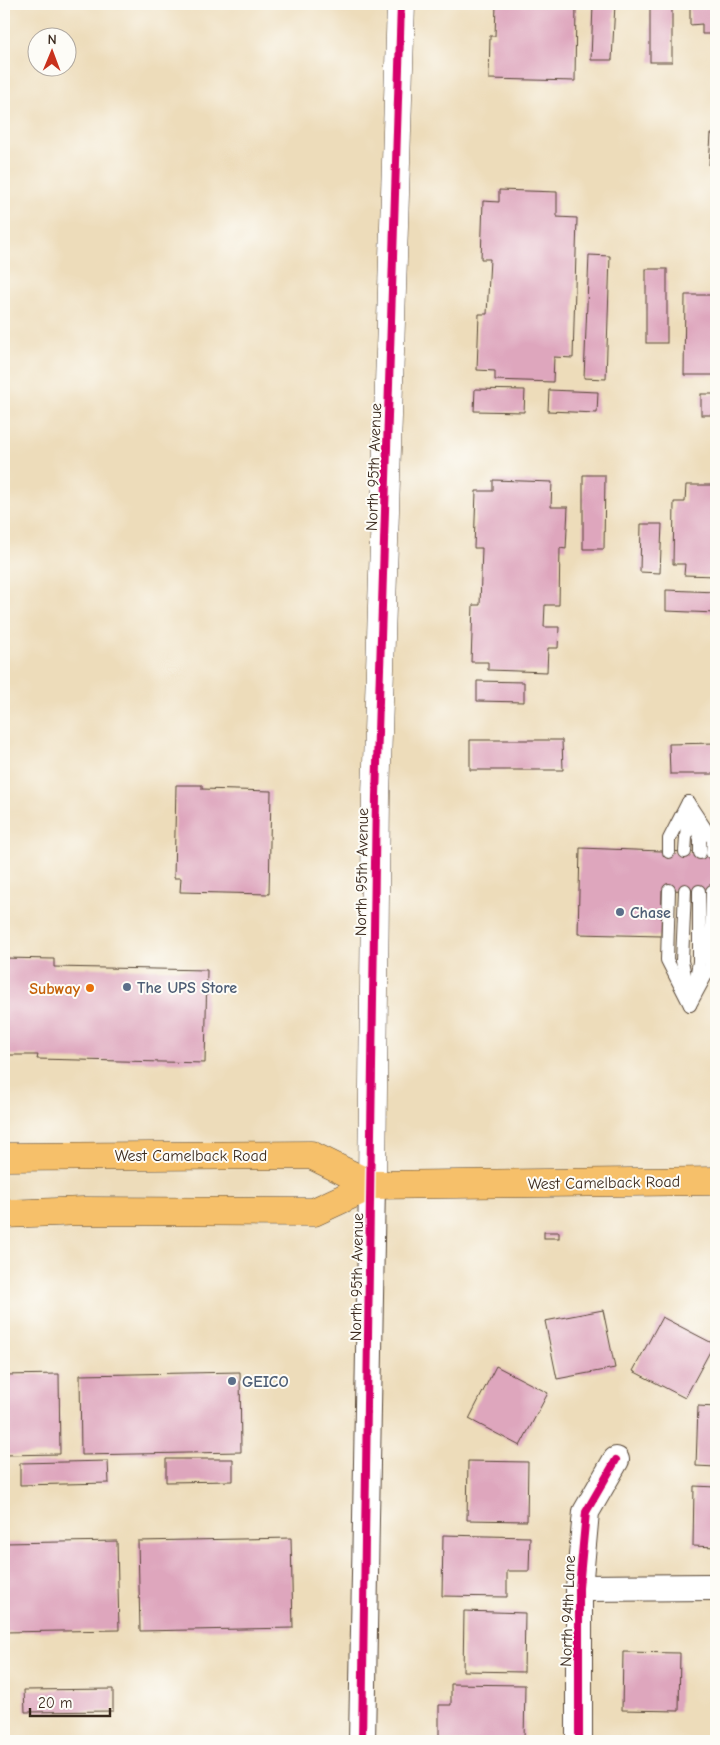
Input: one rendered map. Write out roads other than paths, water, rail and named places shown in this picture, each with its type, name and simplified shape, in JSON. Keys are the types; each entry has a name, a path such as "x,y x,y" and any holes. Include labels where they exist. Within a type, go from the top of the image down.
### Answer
{"main road":[{"name":"West Camelback Road","path":"4,1157 311,1155 372,1185"},
{"name":"West Camelback Road","path":"4,1214 314,1212 372,1185 716,1180"}],"street":[{"name":"North 95th Avenue","path":"362,1741 372,1185 376,796 401,4"},
{"name":"North 94th Lane","path":"579,1741 579,1588 586,1512 616,1460"},
{"path":"579,1588 716,1587"}],"lane":[{"path":"669,852 669,839 688,802"},
{"path":"685,852 688,802"},
{"path":"688,802 706,853"},
{"path":"669,890 668,960 690,1005"},
{"path":"685,890 682,961 690,1005"},
{"path":"690,1005 698,962 706,891"}],"place":[{"name":"Chase","path":"620,912"},
{"name":"The UPS Store","path":"127,987"},
{"name":"Subway","path":"90,988"},
{"name":"GEICO","path":"232,1381"}]}
